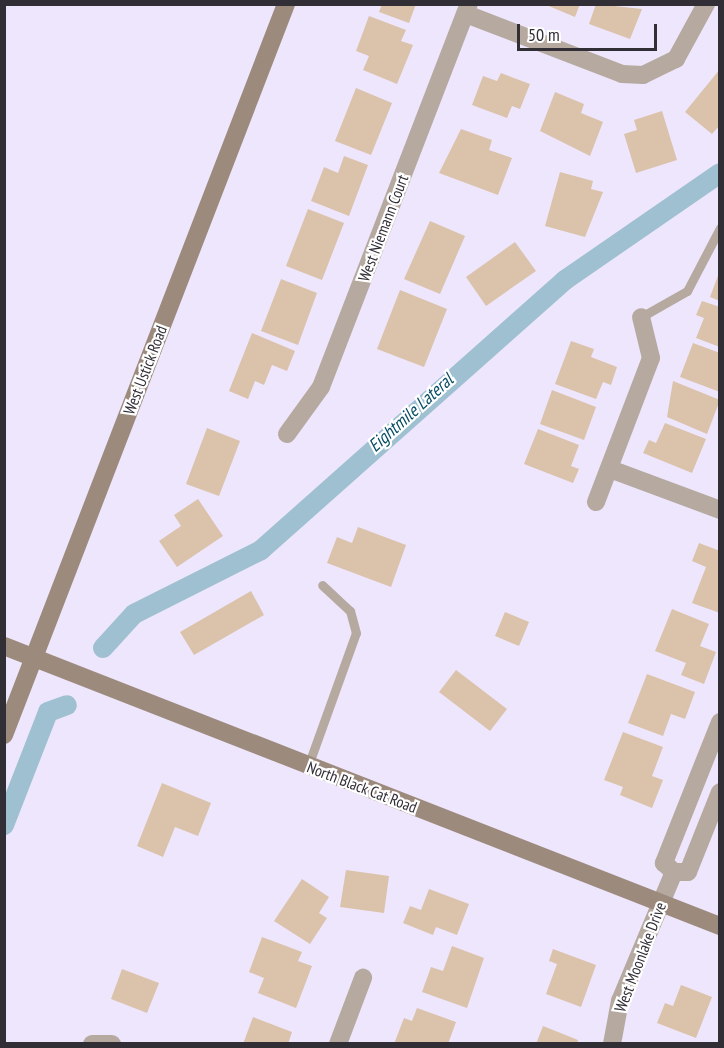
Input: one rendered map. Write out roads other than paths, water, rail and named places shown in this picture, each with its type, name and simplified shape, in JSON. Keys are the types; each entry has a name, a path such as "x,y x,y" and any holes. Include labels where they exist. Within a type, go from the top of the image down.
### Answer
{"main road":[{"name":"West Ustick Road","path":"4,735 286,4"},
{"name":"North Black Cat Road","path":"4,646 720,926"}],"street":[{"path":"468,9 622,74 661,70 687,44 706,4"},
{"name":"West Niemann Court","path":"287,434 321,387 468,9"},
{"path":"596,502 651,358 640,317"},
{"path":"610,469 720,510"},
{"path":"720,722 664,862 674,872 688,872 720,792"},
{"name":"West Moonlake Drive","path":"612,1044 620,1001 674,872"},
{"path":"338,1044 363,978"},
{"path":"92,1044 112,1044"}],"lane":[{"path":"640,317 687,291 720,228"},
{"path":"308,766 356,633 350,611 322,585"}],"waterway":[{"name":"Eightmile Lateral","path":"103,648 134,614 261,550 565,280 720,173"},
{"name":"Eightmile Lateral","path":"4,825 48,712 67,705"}]}
